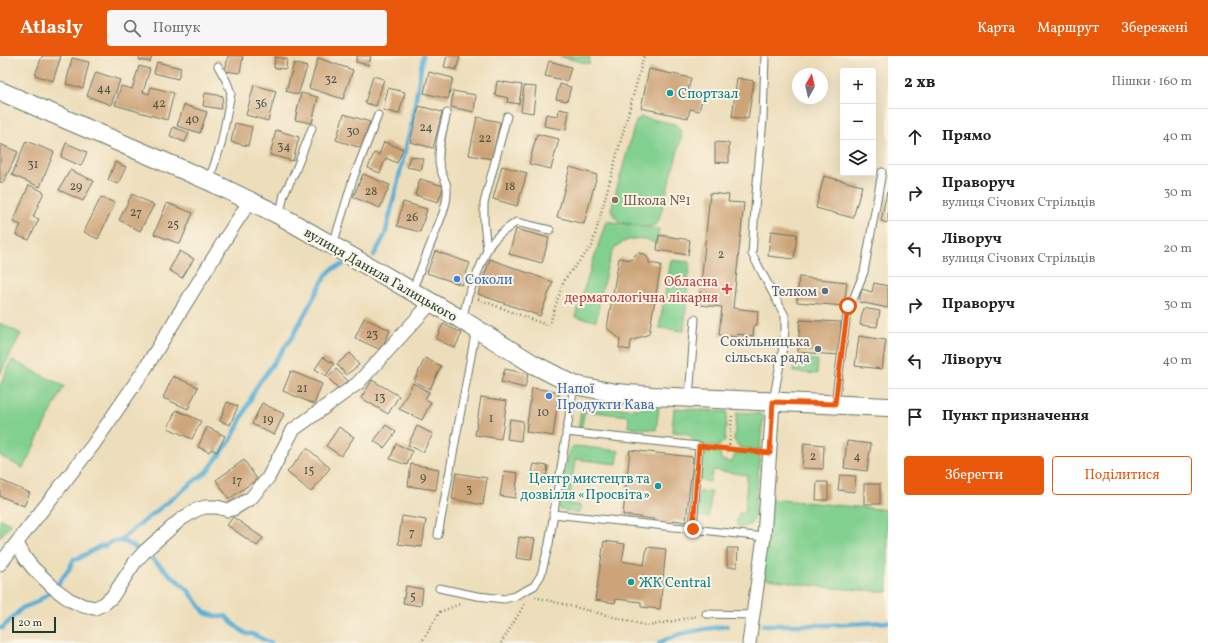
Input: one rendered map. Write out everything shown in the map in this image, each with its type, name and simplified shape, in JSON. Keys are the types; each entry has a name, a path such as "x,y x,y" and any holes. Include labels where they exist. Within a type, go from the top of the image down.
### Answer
{"street":[{"name":"вулиця Данила Галицького","path":"0,91 209,181 280,215 412,292 432,302 533,364 574,384 616,393 888,407"},
{"path":"0,564 93,445 139,378 250,201"},
{"path":"17,543 25,558 33,568 55,589 70,600 84,606 95,608 104,604 112,597 146,550 180,520 196,510 205,507 217,507 228,510 234,509 251,498 268,478 293,430 358,383 432,302"},
{"path":"749,643 764,537 773,402"}],"lane":[{"path":"765,56 763,119 752,254 785,316 782,353 773,402"},
{"path":"209,181 221,145 231,93 218,66"},
{"path":"412,292 446,202 446,185 441,170 439,154 446,113"},
{"path":"333,245 353,179 378,115"},
{"path":"487,250 484,222 484,203 508,116"},
{"path":"280,215 284,194 295,172 312,128"},
{"path":"835,404 848,306 854,297 864,272 882,172"},
{"path":"438,535 469,324 468,296 487,250 500,234 516,222 550,230"},
{"path":"690,397 695,319"},
{"path":"439,588 476,596 504,599 515,596 534,586 541,575 549,544 574,384"},
{"path":"566,432 699,446 693,529"},
{"path":"553,514 764,537"},
{"path":"706,614 753,615"}],"path":[{"path":"468,296 549,326 564,280 592,246 644,56"},
{"path":"729,449 732,415"},
{"path":"699,446 770,453"},
{"path":"421,643 440,612 476,596"},
{"path":"501,643 530,596 649,626 706,614"}],"green space":[{"path":"558,56 590,56 589,64"},
{"path":"641,117 675,124 680,129 682,136 659,220 655,225 651,226 633,225 622,222 613,215 611,209 635,124"},
{"path":"606,221 659,229 656,244 648,240 633,239 618,245 614,250 607,269 596,321 575,317"},
{"path":"671,260 690,262 684,331 659,328"},
{"path":"0,323 21,334 0,374"},
{"path":"794,358 818,360 817,374 793,372"},
{"path":"12,360 64,386 23,468 0,456 0,385"},
{"path":"589,401 603,402 612,407 627,409 659,408 656,430 628,427 629,416 585,411 581,429 578,430 581,411"},
{"path":"674,408 727,412 725,440 718,447 695,444 689,435 672,432"},
{"path":"737,412 761,414 763,417 760,450 740,448 734,440"},
{"path":"576,446 619,451 617,464 575,459 569,504 579,505 581,510 579,513 560,510 559,508 569,450"},
{"path":"709,450 720,452 721,460 732,462 736,452 760,455 754,519 748,526 737,526 739,513 745,513 747,475 713,470 710,482 699,480 701,458"},
{"path":"711,491 709,517 697,516 699,492"},
{"path":"771,499 888,510 888,592 822,587 762,578"},
{"path":"0,519 11,524 0,537"}],"building":[{"path":"42,56 61,56 53,81 35,75"},
{"path":"140,56 152,56 150,62 139,60"},
{"path":"228,56 243,56 240,73 225,71"},
{"path":"357,56 371,56 369,65 356,62"},
{"path":"447,56 460,56 456,70 444,67"},
{"path":"275,57 287,59 286,69 274,68"},
{"path":"72,58 89,62 83,88 66,84"},
{"path":"318,58 353,70 343,99 309,88"},
{"path":"549,61 571,67 567,81 545,76"},
{"path":"157,62 181,68 178,79 154,73"},
{"path":"294,63 307,67 298,95 286,91"},
{"path":"139,66 150,69 143,92 149,94 151,87 174,93 167,120 115,105 121,86 132,89"},
{"name":"Спортзал","path":"649,69 691,78 688,91 703,95 699,111 690,109 688,118 641,108"},
{"path":"96,72 120,80 111,105 87,96"},
{"path":"429,72 453,78 448,99 424,93"},
{"path":"373,76 384,79 376,106 365,103"},
{"path":"737,78 754,81 748,119 732,117"},
{"path":"497,81 522,85 519,104 507,102 508,98 495,95"},
{"path":"560,84 571,87 567,101 556,99"},
{"path":"254,85 276,91 268,121 246,115"},
{"path":"524,86 536,87 533,113 521,111"},
{"path":"388,88 405,92 399,114 383,110"},
{"path":"453,91 476,95 474,112 451,107"},
{"path":"205,93 223,96 221,109 203,106"},
{"path":"301,93 318,97 312,123 295,120"},
{"path":"184,105 207,112 200,133 177,126"},
{"path":"419,106 442,112 433,148 410,142"},
{"path":"559,109 569,111 566,130 544,126 546,114 558,116"},
{"path":"344,114 370,122 361,148 336,140"},
{"path":"477,117 500,122 492,159 469,155"},
{"path":"235,123 252,127 248,146 231,142"},
{"path":"173,127 189,133 185,142 170,136"},
{"path":"276,130 299,137 293,161 270,155"},
{"path":"537,134 559,139 551,169 529,164"},
{"path":"26,141 54,152 40,187 12,175"},
{"path":"384,142 403,149 397,163 386,158 380,173 368,168 374,153 379,155"},
{"path":"715,142 729,143 729,163 715,162"},
{"path":"66,143 87,152 81,166 61,157"},
{"path":"0,144 18,152 3,183 0,182"},
{"path":"410,156 424,159 421,170 407,167"},
{"path":"115,162 126,167 118,184 108,180"},
{"path":"502,166 527,173 517,206 493,199"},
{"path":"570,167 597,175 584,224 557,217"},
{"path":"70,170 94,181 83,201 59,190"},
{"path":"363,174 390,185 380,208 353,197"},
{"path":"824,176 862,186 853,218 816,208"},
{"path":"420,179 444,186 438,202 415,195"},
{"path":"29,185 44,192 33,217 39,219 29,240 16,235 21,225 13,222"},
{"path":"888,192 888,223 881,221"},
{"path":"710,193 729,195 728,202 744,203 733,308 758,311 757,325 754,325 753,336 737,334 737,337 719,335 722,307 699,305"},
{"path":"132,194 154,205 140,231 119,220"},
{"path":"101,197 115,203 98,239 84,232"},
{"path":"403,202 427,209 420,232 397,226"},
{"path":"167,203 193,213 180,244 154,234"},
{"path":"516,229 549,238 542,263 509,254"},
{"path":"771,231 797,234 794,259 768,256"},
{"path":"659,235 690,240 688,255 657,250"},
{"path":"180,251 194,259 182,278 169,270"},
{"path":"435,251 470,263 462,285 427,273"},
{"path":"638,253 645,254 649,260 649,263 661,265 649,334 631,341 630,350 619,348 620,339 607,328 619,258 631,260"},
{"path":"490,259 553,282 540,316 478,294"},
{"path":"799,277 847,282 844,306 797,302"},
{"path":"874,283 888,286 888,308 859,302 862,289 872,292"},
{"path":"863,308 880,311 877,327 860,325"},
{"path":"364,318 390,330 381,350 355,338"},
{"path":"800,320 841,322 839,355 798,352"},
{"path":"443,324 462,333 455,348 436,339"},
{"path":"859,336 886,340 882,369 855,366"},
{"path":"350,353 359,365 346,375 337,364"},
{"path":"323,357 334,364 326,376 315,369"},
{"path":"425,358 441,366 430,389 414,381"},
{"path":"336,369 348,381 339,389 328,378"},
{"path":"505,369 528,374 525,388 501,382"},
{"path":"291,371 322,384 314,404 283,391"},
{"path":"173,376 198,387 188,409 163,398"},
{"path":"372,380 399,396 388,414 361,398"},
{"path":"413,383 429,392 425,399 431,402 422,420 399,409"},
{"path":"532,388 559,392 553,436 526,432"},
{"path":"481,397 507,401 501,439 475,435"},
{"path":"227,402 238,406 230,425 220,421"},
{"path":"262,403 284,414 274,435 252,424"},
{"path":"176,410 201,421 192,439 168,428"},
{"path":"510,419 523,421 521,441 507,439"},
{"path":"386,425 396,432 384,448 374,441"},
{"path":"417,426 433,434 423,452 408,445"},
{"path":"207,427 225,436 217,452 211,449 209,452 198,447"},
{"path":"339,427 354,437 341,456 326,446"},
{"path":"847,441 871,444 867,471 844,468"},
{"path":"804,443 824,445 823,469 802,468"},
{"path":"396,444 412,451 407,465 390,459"},
{"path":"307,448 330,468 311,492 287,472"},
{"name":"Центр мистецтв та дозвілля «Просвіта»","path":"630,450 693,457 686,522 673,520 672,526 654,523 654,519 623,515"},
{"path":"244,460 257,479 229,499 216,480"},
{"path":"411,464 439,469 436,490 408,486"},
{"path":"534,464 548,466 546,481 531,478"},
{"path":"504,471 518,473 515,498 500,496"},
{"path":"456,473 487,478 483,505 452,499"},
{"path":"840,475 856,476 854,492 838,490"},
{"path":"0,480 30,493 24,506 0,496"},
{"path":"817,482 828,482 828,500 816,500"},
{"path":"864,484 880,484 880,504 864,504"},
{"path":"402,516 426,520 422,547 398,544"},
{"path":"233,517 263,538 257,546 227,525"},
{"path":"519,537 535,539 531,560 516,558"},
{"name":"ЖК Central","path":"604,541 625,544 622,561 644,565 647,547 666,549 660,609 641,607 641,602 616,599 615,603 595,600"},
{"path":"727,548 738,548 737,567 727,567"},
{"path":"406,586 423,589 421,606 403,603"}],"waterway":[{"path":"374,255 385,235 412,122 423,56"},
{"path":"119,541 208,470 231,440 257,386 292,337 326,275 334,268 343,265"},
{"path":"58,584 74,559 78,559 100,546 105,546 113,541 125,542 138,549"},
{"path":"149,556 188,590 205,613 219,617 226,616 246,634 252,634 271,643"},
{"path":"0,628 3,628 22,608 35,603 49,593"},
{"path":"763,625 829,625 888,622"},
{"path":"659,643 683,634 727,626"}],"place":[{"name":"Спортзал","path":"670,93"},
{"name":"Школа №1","path":"615,200"},
{"name":"Соколи","path":"457,279"},
{"name":"Обласна дерматологічна лікарня","path":"727,289"},
{"name":"Телком","path":"825,291"},
{"name":"Сокільницька сільська рада","path":"818,349"},
{"name":"Напої Продукти Кава","path":"549,396"},
{"name":"Центр мистецтв та дозвілля «Просвіта»","path":"658,486"},
{"name":"ЖК Central","path":"631,582"}],"route":[{"path":"693,529 699,446 770,453 773,402 835,404 848,306"}]}
